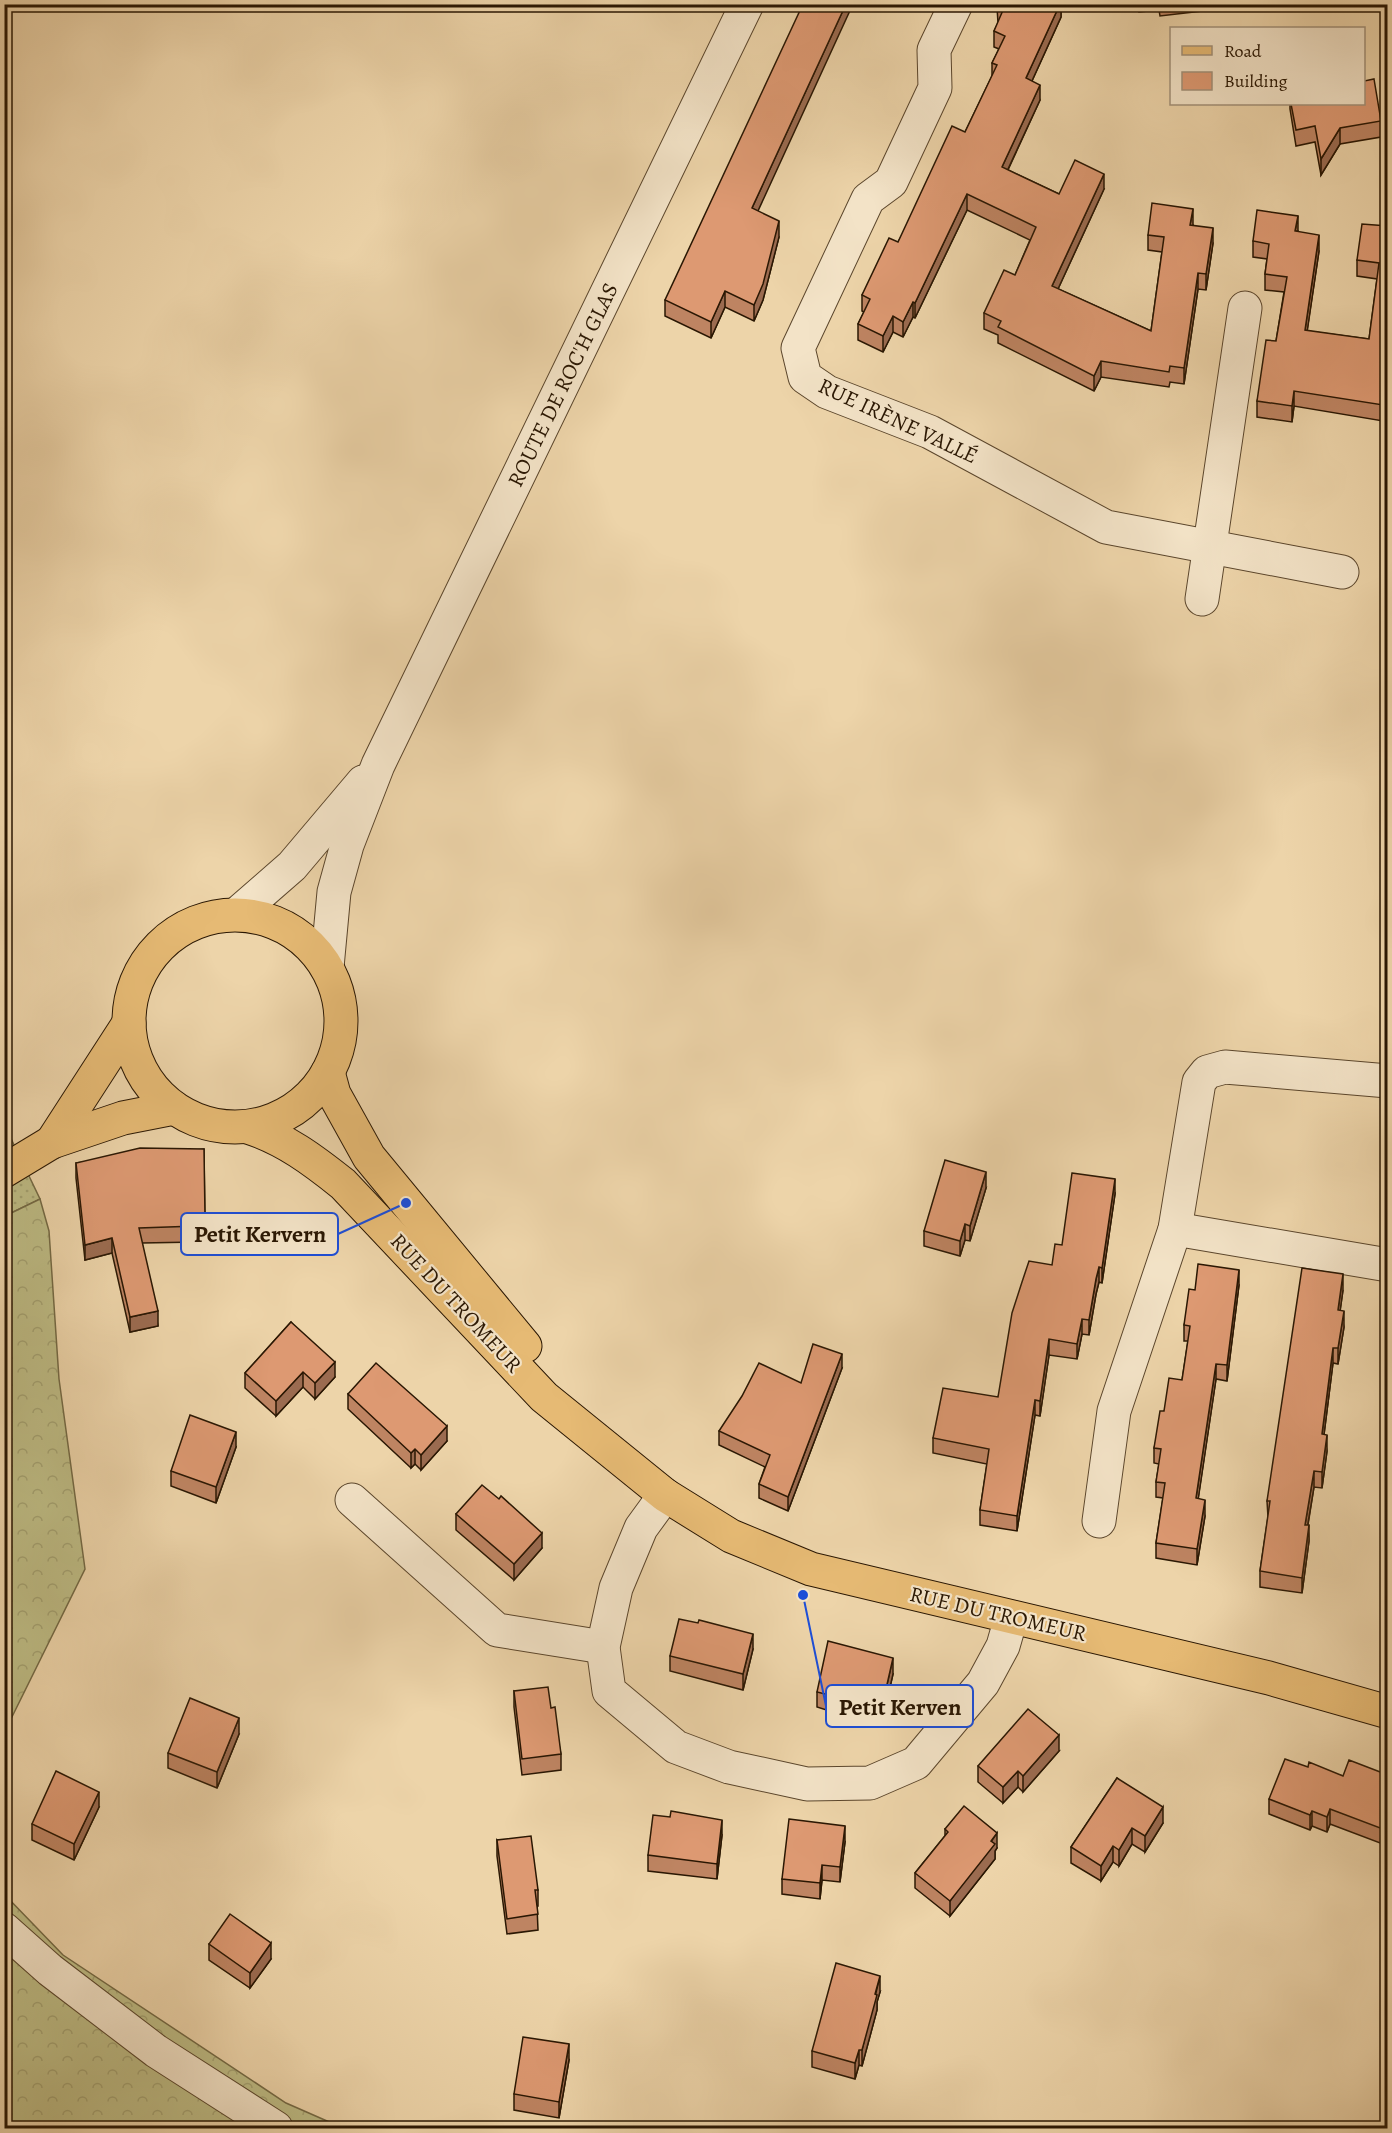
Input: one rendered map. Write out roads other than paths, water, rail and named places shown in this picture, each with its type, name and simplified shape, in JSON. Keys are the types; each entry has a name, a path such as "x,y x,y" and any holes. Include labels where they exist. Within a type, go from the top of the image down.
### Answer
{"main road":[{"path":"237,914 264,919 288,929 310,946 327,967 339,1001 340,1038 328,1072 317,1089 302,1103 267,1122 248,1127 222,1127 197,1120 174,1108 156,1092 141,1071 132,1048 129,1023 132,995 142,969 159,946 183,928 209,918 237,914"},
{"path":"52,1142 129,1023"},
{"name":"RUE DU TROMEUR","path":"328,1072 334,1094 369,1157 477,1290 630,1467"},
{"path":"4,1171 52,1142 123,1118 174,1108"},
{"name":"RUE DU TROMEUR","path":"248,1127 269,1134 305,1154 343,1184 544,1397 665,1495 730,1536 811,1569 1269,1678 1388,1712"}],"street":[{"name":"ROUTE DE ROC'H GLAS","path":"327,967 334,892 347,845 378,765 747,4"},
{"name":"RUE IRÈNE VALLÉ","path":"956,4 934,50 935,88 891,182 868,199 798,348 806,377 827,392 930,432 1106,527 1342,572"},
{"path":"1202,599 1245,308"},
{"name":"ROUTE DE ROC'H GLAS","path":"237,914 292,866 378,765"},
{"path":"1099,1521 1114,1411 1175,1229 1199,1082 1207,1072 1225,1067 1388,1081"},
{"path":"1175,1229 1388,1265"},
{"path":"665,1495 641,1528 616,1588 603,1647 609,1691 676,1747 729,1767 807,1784 870,1783 916,1763 983,1683 1003,1646 1011,1618"},
{"path":"352,1500 497,1630 603,1647"},
{"path":"4,1929 50,1970 156,2051 276,2128"}],"place":[{"name":"Petit Kervern","path":"406,1203"},
{"name":"Petit Kerven","path":"803,1595"}]}
